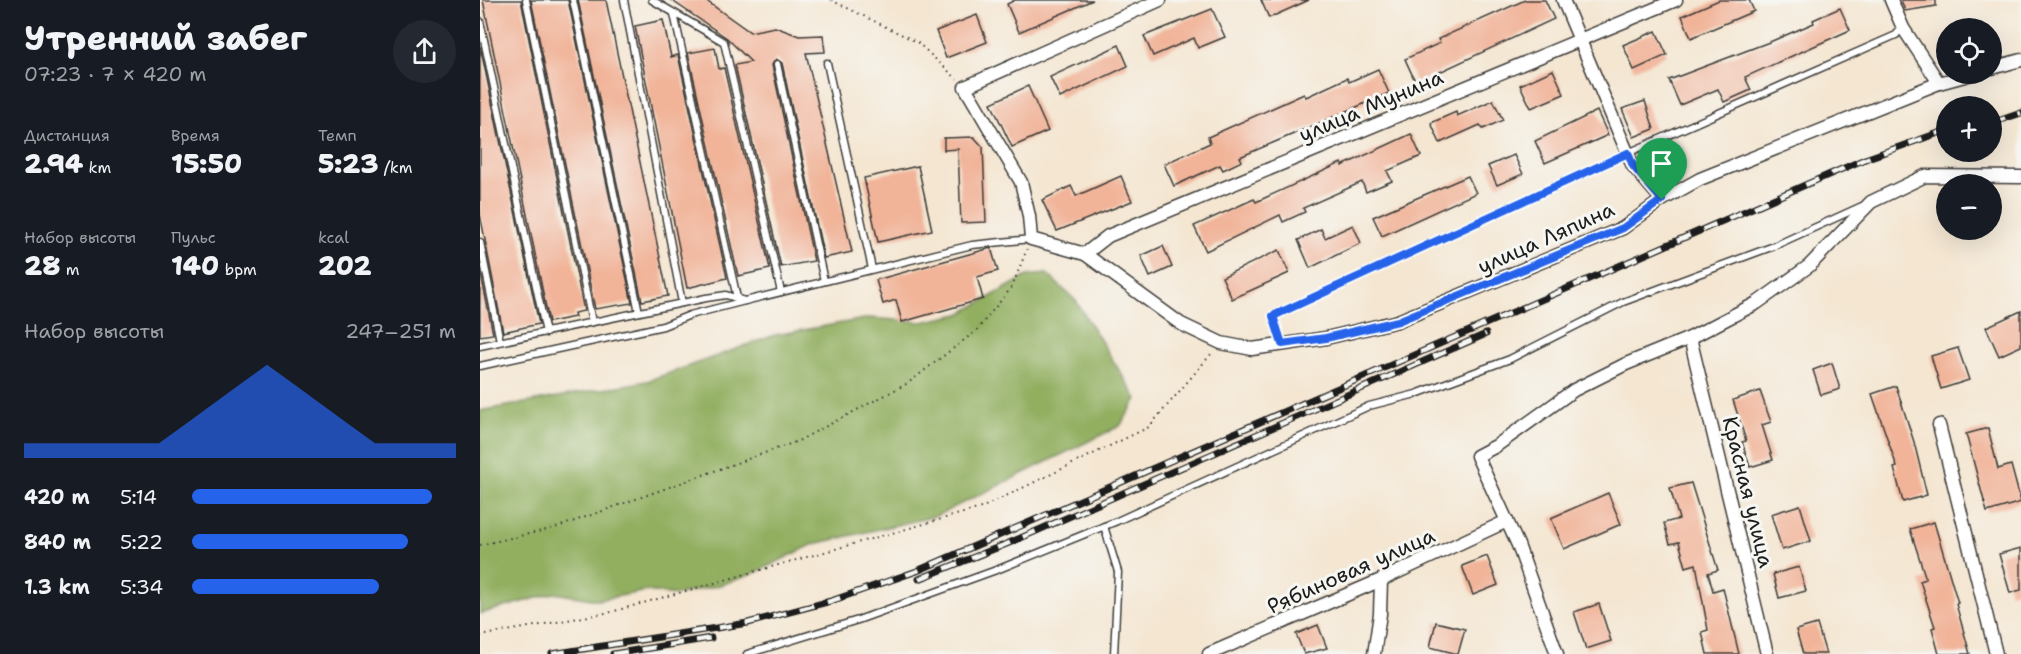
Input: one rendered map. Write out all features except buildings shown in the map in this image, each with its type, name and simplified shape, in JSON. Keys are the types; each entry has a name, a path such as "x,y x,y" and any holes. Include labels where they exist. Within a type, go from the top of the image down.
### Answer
{"street":[{"path":"1085,254 1030,239 1029,216 1022,182 964,87 1161,0"},
{"path":"1563,0 1633,166 1662,200"},
{"name":"улица Мунина","path":"1085,254 1108,236 1676,0"},
{"path":"1891,0 1903,28 1936,78"},
{"path":"2002,65 2021,60"},
{"name":"улица Ляпина","path":"1085,254 1181,324 1221,343 1252,349 1326,338 1398,321 1623,228 1662,200 1721,171 1937,84"},
{"path":"1557,654 1507,521 1477,456 1496,446 1574,390 1626,364 1690,339 1757,303 1809,266 1871,202 1924,176 2021,177"},
{"name":"Красная улица","path":"1690,339 1767,654"},
{"path":"1939,425 1996,654"},
{"name":"Рябиновая улица","path":"1209,654 1381,580 1507,521"},
{"path":"1374,654 1380,614 1381,580"}],"lane":[{"path":"525,0 592,322"},
{"path":"573,0 639,312"},
{"path":"624,0 682,303"},
{"path":"652,0 724,42 728,51 781,292"},
{"path":"674,14 737,298"},
{"path":"480,21 546,333"},
{"path":"1282,344 1273,316 1628,153 1896,35 1903,28"},
{"path":"826,63 872,270"},
{"path":"777,64 824,281"},
{"path":"747,654 858,620 999,569 1104,526 1369,406 1416,394 1510,359 1623,302 1774,246 1871,202"},
{"path":"480,366 663,326 690,315 972,245 1030,239"},
{"path":"480,242 500,341"},
{"path":"480,346 726,295 745,301"},
{"path":"1104,526 1118,572 1114,654"}],"path":[{"path":"831,0 917,42 964,87"},
{"path":"480,546 555,528 798,441 908,383 976,331 1012,287 1030,239"},
{"path":"480,636 611,612 981,508 1149,427 1221,343"}],"green space":[{"path":"1047,274 1076,301 1137,399 1120,426 936,516 814,544 750,575 720,585 675,595 647,591 598,600 554,593 480,614 480,411 647,381 775,335 870,318 922,322 960,314 1027,276"}],"railway":[{"path":"2002,120 2021,113"},
{"path":"552,654 748,623 831,601 917,571 1865,159 1936,134"},
{"path":"919,579 1009,543 1486,334"},
{"path":"613,654 711,638"}],"route":[{"path":"1628,153 1633,166 1662,200 1623,228 1531,268 1398,321 1326,338 1282,344 1273,316 1628,153"}]}
